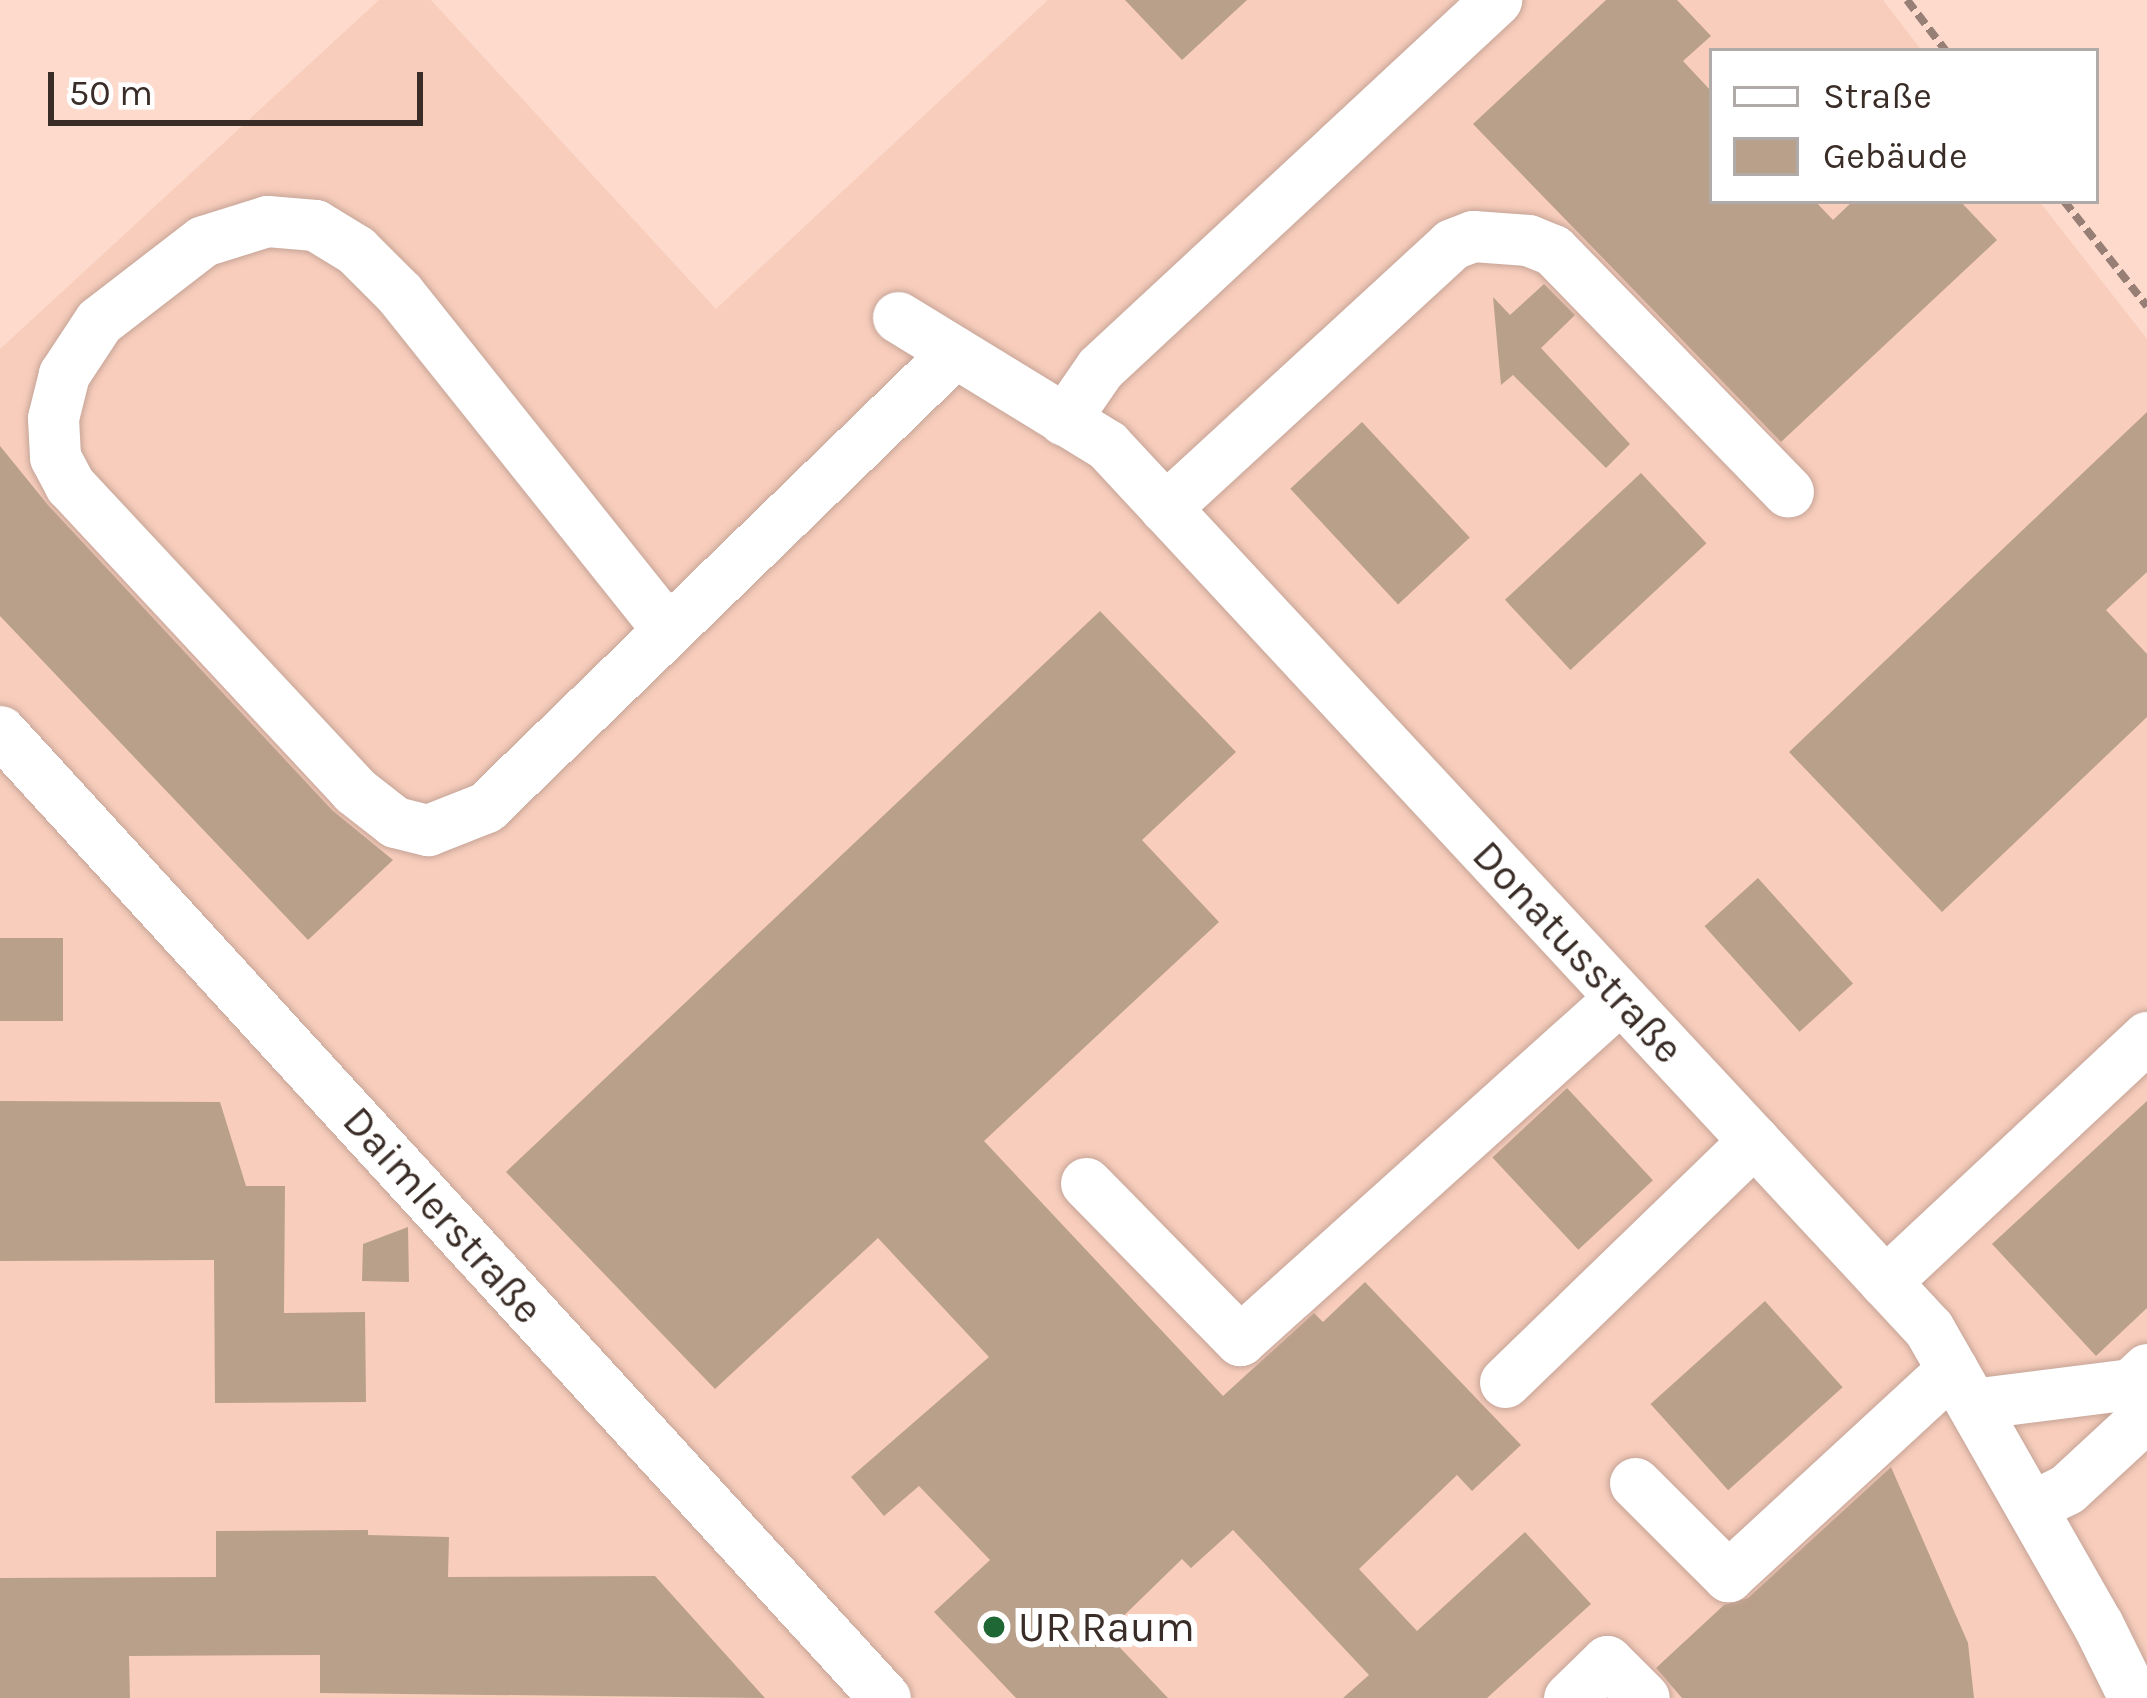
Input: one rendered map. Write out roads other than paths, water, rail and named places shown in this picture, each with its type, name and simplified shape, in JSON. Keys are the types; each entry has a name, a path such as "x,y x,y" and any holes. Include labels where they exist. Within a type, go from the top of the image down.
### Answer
{"street":[{"path":"1064,419 1100,368 1496,0"},
{"path":"668,630 400,294 356,250 315,225 268,221 203,241 99,322 64,374 53,418 55,457 70,485 354,790 394,822 428,830 486,807 955,352"},
{"path":"1165,508 1452,244 1473,236 1502,235 1553,250 1788,492"},
{"name":"Donatusstraße","path":"898,317 1107,445 1929,1329 2134,1698"},
{"name":"Daimlerstraße","path":"0,731 885,1698"},
{"path":"1086,1183 1240,1340 1620,998"},
{"path":"1886,1282 2147,1037"},
{"path":"1505,1382 1754,1142"},
{"path":"1635,1483 1729,1576 1962,1386 2131,1384 2147,1369"},
{"path":"2031,1507 2067,1489 2147,1415"},
{"path":"1569,1698 1607,1661 1644,1698"}],"place":[{"name":"UR Raum","path":"994,1627"}]}
